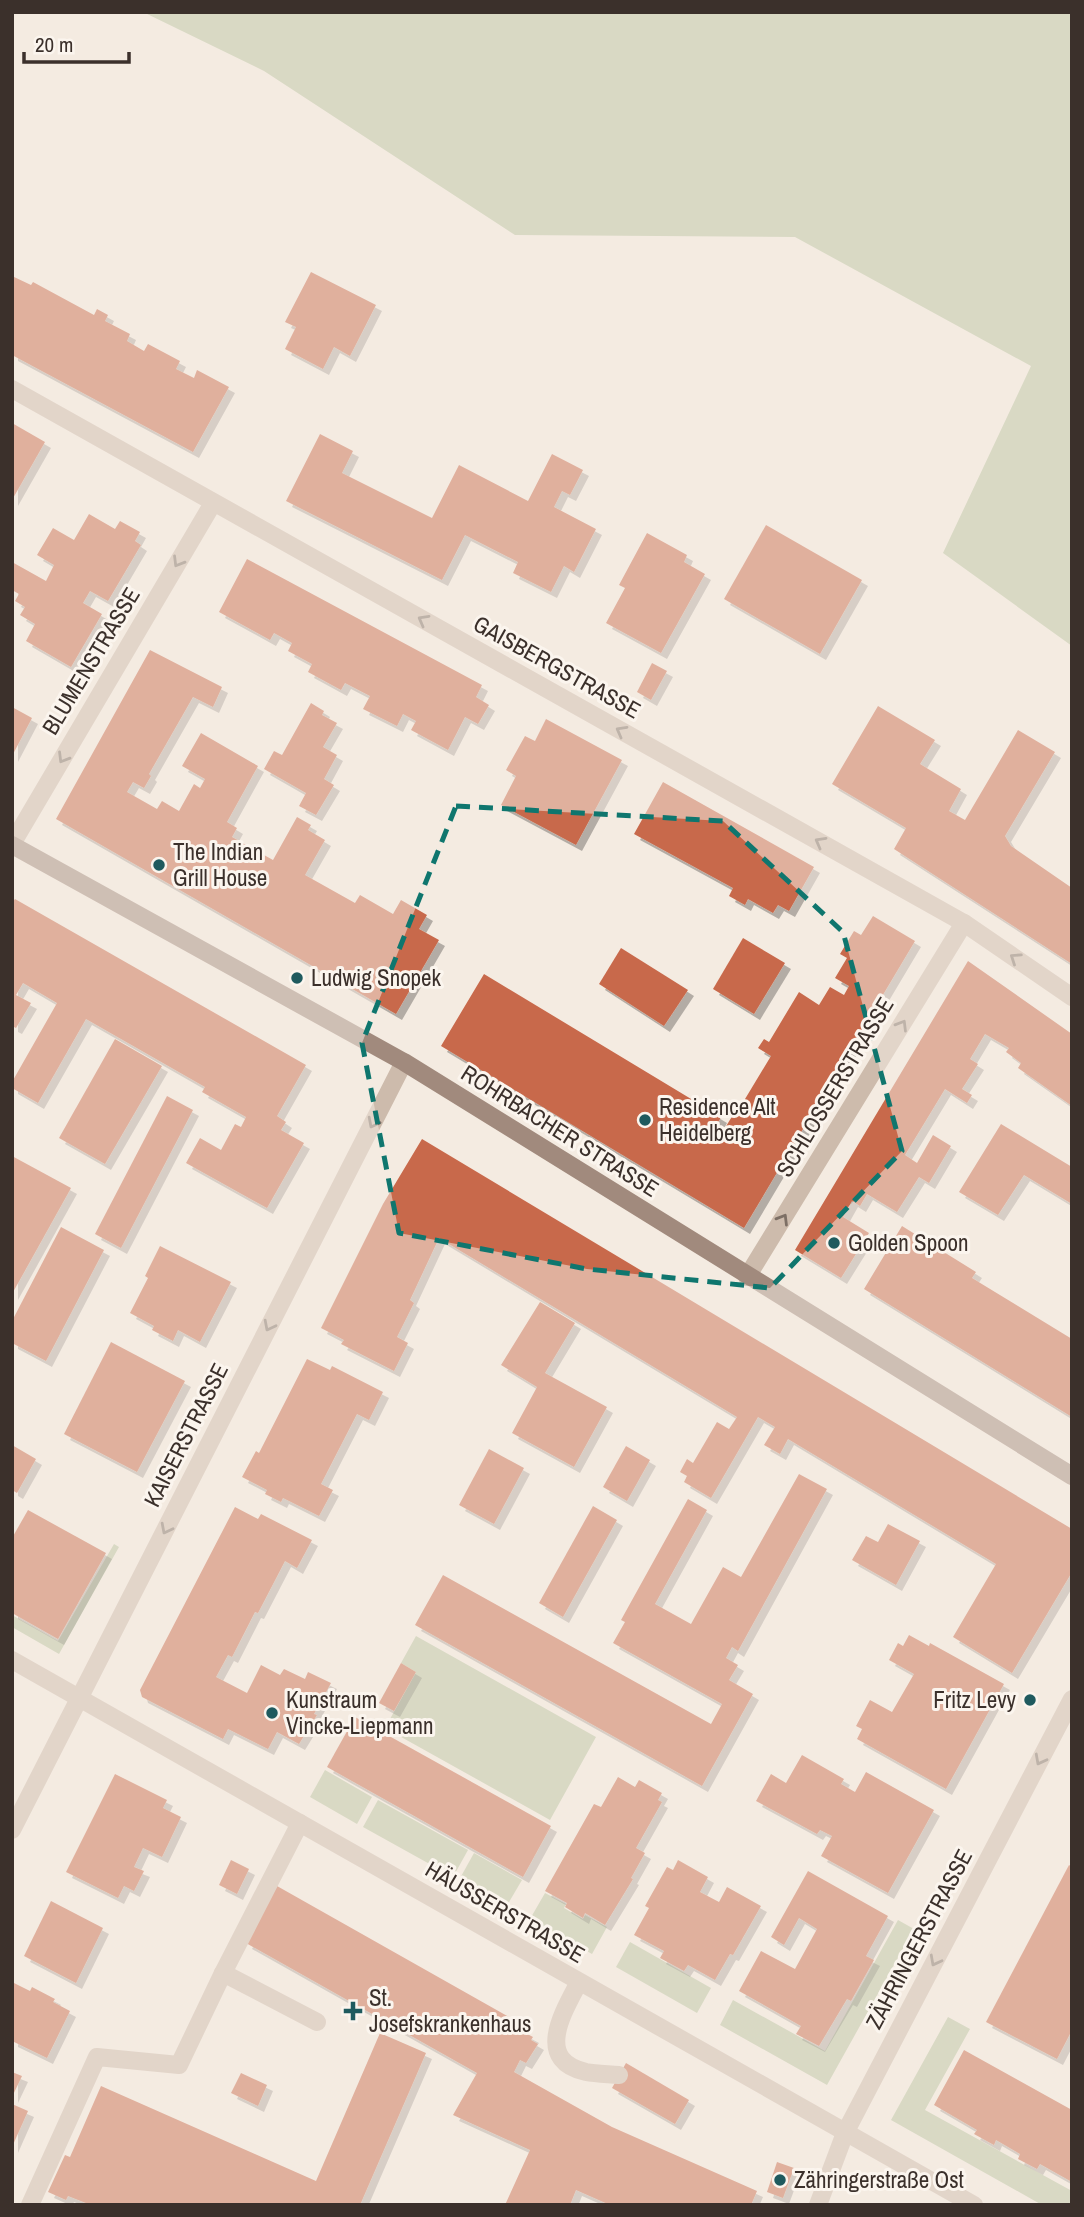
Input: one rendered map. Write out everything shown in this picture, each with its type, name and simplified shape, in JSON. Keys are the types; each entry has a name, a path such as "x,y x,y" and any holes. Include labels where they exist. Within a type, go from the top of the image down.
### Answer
{"main road":[{"name":"ROHRBACHER STRASSE","path":"12,844 404,1062 1072,1476"}],"street":[{"name":"GAISBERGSTRASSE","path":"12,389 964,923 1072,997"},
{"name":"BLUMENSTRASSE","path":"12,844 213,503"},
{"name":"SCHLOSSERSTRASSE","path":"747,1277 964,923"},
{"name":"KAISERSTRASSE","path":"12,1830 404,1062"},
{"name":"HÄUSSERSTRASSE","path":"12,1660 974,2205"},
{"name":"ZÄHRINGERSTRASSE","path":"818,2205 845,2133 1072,1699"},
{"path":"30,2205 97,2057 179,2065 300,1823"},
{"path":"223,1973 317,2022"},
{"path":"579,1982 556,2026 556,2050 566,2063 584,2072 619,2075"}],"highlighted area":[{"path":"456,806 723,821 843,932 902,1151 770,1288 587,1269 399,1233 362,1043"}],"green space":[{"path":"143,12 1072,12 1072,646 943,553 1031,366 795,237 515,235 264,71"},
{"path":"114,1544 119,1547 59,1654 12,1627 12,1615 58,1641"},
{"path":"416,1636 596,1737 550,1820 385,1728 416,1672 401,1663"},
{"path":"325,1770 372,1797 357,1824 310,1797"},
{"path":"378,1800 468,1850 453,1877 363,1827"},
{"path":"474,1853 522,1880 506,1907 459,1880"},
{"path":"545,1893 566,1904 564,1908 583,1919 585,1915 607,1927 592,1954 530,1919"},
{"path":"898,1920 914,1929 827,2085 720,2025 733,2000 825,2051"},
{"path":"630,1942 711,1988 697,2013 616,1967"},
{"path":"948,2017 970,2029 925,2110 1072,2191 1072,2205 1042,2205 891,2120"}],"building":[{"path":"311,272 376,305 350,356 334,347 323,369 285,349 296,327 285,322"},
{"path":"12,276 31,285 33,282 94,315 97,309 108,315 105,321 130,334 127,341 144,351 148,344 180,361 176,369 194,378 197,370 229,387 193,452 12,355"},
{"path":"12,423 45,442 12,500"},
{"path":"320,434 353,451 342,473 432,518 459,465 528,501 552,454 583,470 570,495 562,491 554,507 596,529 574,572 564,566 551,592 513,573 518,562 465,535 442,580 286,501"},
{"path":"89,514 115,529 120,521 140,532 135,541 141,545 108,601 90,591 83,603 102,614 71,667 26,641 35,624 20,615 25,607 15,601 19,594 12,590 12,562 46,581 54,565 37,555 53,528 74,540"},
{"path":"766,525 862,580 820,654 724,599"},
{"path":"647,533 687,555 684,562 705,574 661,653 606,623 625,588 619,585"},
{"path":"247,559 482,685 476,697 489,705 478,724 465,717 448,750 411,730 416,721 403,714 397,726 363,709 370,696 345,683 341,690 308,672 312,664 288,651 292,643 274,633 270,640 219,612"},
{"path":"150,650 222,687 213,707 193,697 149,774 151,776 144,788 133,782 127,792 157,809 162,801 179,811 194,784 200,788 205,779 182,766 201,733 258,766 227,822 237,828 232,837 273,860 297,817 311,825 308,830 325,840 305,875 355,903 360,895 393,914 401,900 427,915 419,929 439,940 396,1014 56,819"},
{"path":"652,663 667,671 651,700 637,692"},
{"path":"311,703 324,711 322,715 337,723 323,747 337,755 324,779 334,785 316,815 299,806 306,793 264,769 274,751 282,755"},
{"path":"878,706 935,740 920,764 961,789 949,811 965,820 1018,730 1055,752 1005,836 1011,846 1072,888 1072,964 894,849 906,828 832,784"},
{"path":"12,707 32,718 12,756"},
{"path":"546,719 622,760 576,845 501,805 516,776 506,770 525,736 535,741"},
{"path":"663,782 814,867 789,911 778,905 773,913 748,899 745,905 729,896 733,888 634,834"},
{"path":"15,899 306,1065 277,1116 286,1122 281,1130 304,1143 267,1208 186,1163 200,1138 221,1150 235,1124 241,1127 246,1117 202,1092 205,1087 86,1019 38,1103 12,1088 12,1082 57,1003 23,983 16,995 31,1003 16,1028 12,1026 12,903"},
{"path":"873,916 915,941 744,1228 441,1046 484,974 721,1117 713,1132 720,1136 736,1110 741,1113 746,1106 742,1104 771,1056 758,1048 764,1039 769,1042 799,992 819,1005 830,987 844,995 849,986 835,978 847,958 840,954 854,931 861,935"},
{"path":"743,938 785,963 754,1014 713,989"},
{"path":"621,948 688,990 664,1026 599,984"},
{"path":"968,961 1072,1034 1072,1106 1018,1068 1021,1063 1006,1052 1009,1048 985,1034 970,1059 978,1064 962,1089 972,1095 967,1103 945,1089 905,1155 917,1163 933,1135 951,1146 929,1183 919,1177 897,1212 867,1194 860,1206 852,1201 843,1217 869,1233 841,1278 795,1250"},
{"path":"115,1039 162,1066 105,1164 59,1138"},
{"path":"167,1096 193,1110 121,1248 95,1234"},
{"path":"1001,1124 1072,1167 1072,1204 1024,1175 998,1215 959,1192"},
{"path":"422,1139 1072,1529 1072,1572 1012,1673 953,1637 996,1564 788,1439 780,1454 764,1445 775,1427 758,1417 711,1498 684,1482 687,1476 680,1472 687,1459 693,1463 717,1422 729,1429 737,1417 439,1238 410,1300 414,1303 397,1337 408,1343 394,1371 341,1344 344,1340 321,1328 383,1204"},
{"path":"12,1156 71,1188 12,1294"},
{"path":"902,1226 976,1272 972,1278 1072,1339 1072,1417 864,1289"},
{"path":"61,1227 104,1250 46,1361 12,1343 12,1321"},
{"path":"160,1246 231,1282 200,1342 178,1330 173,1341 152,1330 154,1326 130,1313 148,1278 145,1276"},
{"path":"540,1302 575,1323 545,1373 607,1407 574,1467 512,1433 537,1387 501,1365"},
{"path":"111,1342 185,1381 137,1472 64,1434"},
{"path":"307,1359 330,1370 332,1366 383,1392 369,1420 357,1414 321,1484 333,1490 319,1516 283,1498 281,1502 265,1494 267,1490 242,1477 256,1451 259,1453"},
{"path":"12,1445 36,1459 17,1493 12,1490"},
{"path":"626,1446 650,1460 627,1501 603,1487"},
{"path":"489,1449 524,1468 494,1524 459,1505"},
{"path":"799,1474 827,1489 738,1651 732,1647 726,1658 738,1665 729,1680 753,1694 702,1786 415,1625 443,1575 711,1724 722,1704 613,1643 625,1622 621,1620 688,1499 707,1510 655,1604 691,1624 723,1567 741,1577"},
{"path":"593,1506 617,1520 563,1617 539,1603"},
{"path":"235,1507 258,1519 261,1514 312,1540 297,1568 285,1561 232,1657 228,1655 216,1677 247,1693 261,1665 280,1675 284,1669 305,1679 308,1672 331,1683 314,1714 317,1715 299,1744 277,1732 268,1749 228,1729 223,1739 142,1697 140,1690"},
{"path":"28,1510 106,1553 58,1639 12,1613 12,1538"},
{"path":"888,1524 920,1541 896,1585 852,1560 866,1536 878,1542"},
{"path":"909,1635 929,1646 930,1643 1004,1684 946,1789 857,1739 862,1729 856,1726 870,1700 892,1712 914,1674 889,1660 898,1643 903,1646"},
{"path":"401,1663 416,1672 394,1711 379,1703"},
{"path":"355,1717 551,1826 523,1877 327,1767"},
{"path":"802,1755 844,1779 841,1784 855,1792 866,1772 934,1810 888,1893 821,1856 832,1836 820,1830 817,1834 756,1801 771,1774 786,1783"},
{"path":"115,1774 167,1800 163,1808 181,1817 162,1857 143,1848 134,1867 144,1871 134,1891 124,1886 118,1898 66,1872"},
{"path":"618,1777 635,1787 639,1780 662,1793 658,1800 662,1802 636,1848 645,1853 631,1878 633,1879 605,1925 585,1913 583,1918 565,1907 567,1903 545,1891 594,1804 601,1807"},
{"path":"231,1860 249,1869 237,1894 219,1885"},
{"path":"678,1860 708,1877 700,1892 719,1902 727,1887 761,1906 715,1980 688,1965 684,1971 660,1958 664,1951 634,1935 649,1908 645,1906 667,1867 673,1870"},
{"path":"1069,1865 1072,1867 1072,2030 1057,2059 986,2022"},
{"path":"808,1871 888,1916 866,1956 874,1960 851,2001 847,1999 819,2046 796,2034 801,2026 739,1991 761,1951 795,1969 817,1929 799,1918 784,1945 771,1937"},
{"path":"277,1886 509,2017 505,2022 533,2037 531,2040 538,2044 526,2063 520,2060 514,2072 612,2127 757,2191 751,2205 610,2205 576,2190 570,2205 505,2205 530,2150 453,2115 477,2073 246,1943"},
{"path":"51,1901 103,1928 76,1983 24,1956"},
{"path":"12,1982 30,1991 32,1987 55,1999 53,2002 70,2011 47,2058 12,2041"},
{"path":"380,2033 426,2053 360,2205 91,2205 68,2196 66,2200 48,2192 65,2155 70,2157 101,2086 316,2181"},
{"path":"964,2050 1072,2110 1072,2182 1040,2164 1037,2169 1018,2159 1020,2154 996,2140 994,2145 974,2134 977,2130 934,2105"},
{"path":"626,2063 689,2100 675,2124 612,2088"},
{"path":"12,2072 22,2076 12,2097"},
{"path":"241,2073 267,2085 258,2106 231,2093"},
{"path":"12,2104 28,2111 12,2147"},
{"name":"Zähringerstraße Ost","path":"777,2162 794,2168 783,2198 767,2192"}],"place":[{"name":"The Indian Grill House","path":"159,865"},
{"name":"Ludwig Snopek","path":"297,978"},
{"name":"Residence Alt Heidelberg","path":"645,1120"},
{"name":"Golden Spoon","path":"834,1243"},
{"name":"Fritz Levy","path":"1030,1700"},
{"name":"Kunstraum Vincke-Liepmann","path":"272,1713"},
{"name":"St. Josefskrankenhaus","path":"353,2011"},
{"name":"Zähringerstraße Ost","path":"780,2180"}]}
